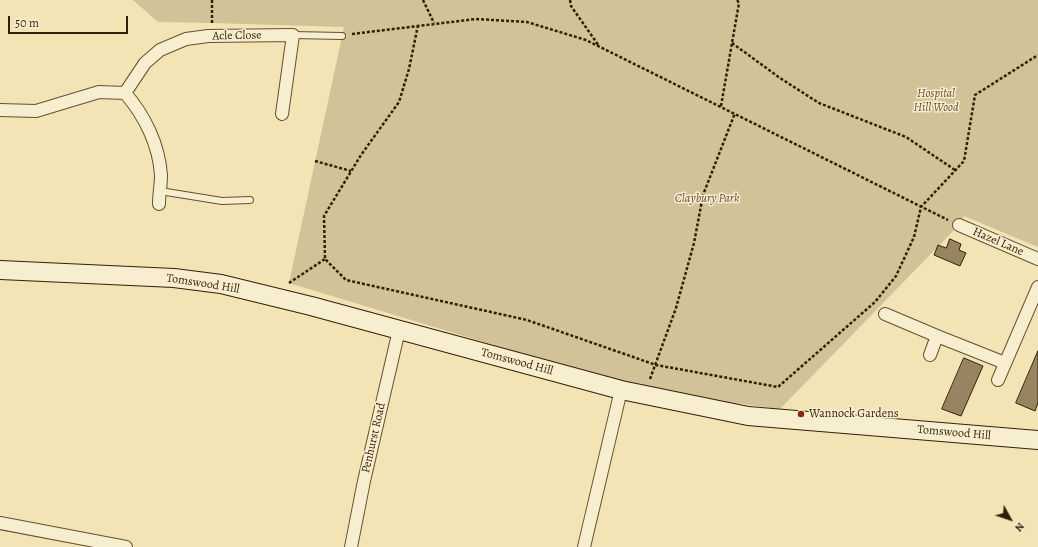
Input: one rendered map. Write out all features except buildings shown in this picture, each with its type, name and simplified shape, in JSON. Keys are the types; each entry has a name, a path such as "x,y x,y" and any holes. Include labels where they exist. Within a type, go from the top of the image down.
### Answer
{"street":[{"name":"Acle Close","path":"125,93 145,63 160,50 186,39 208,36 293,35"},
{"path":"282,114 293,35"},
{"path":"0,110 36,111 99,92 125,93 137,108 156,145 161,175 159,204"},
{"name":"Hazel Lane","path":"959,225 1038,259"},
{"name":"Tomswood Hill","path":"0,270 174,278 221,284 310,306 621,390 748,416 1038,440"},
{"path":"998,380 1038,287"},
{"path":"885,314 1005,363"},
{"name":"Penhurst Road","path":"351,547 364,481 399,330"},
{"path":"930,356 937,336"},
{"path":"584,547 621,390"},
{"path":"0,523 126,547"}],"lane":[{"path":"293,35 342,36"},
{"path":"160,191 222,201 250,200"}],"path":[{"path":"208,36 212,23 212,0"},
{"path":"423,0 434,23"},
{"path":"570,0 570,6 600,47"},
{"path":"721,106 739,1"},
{"path":"342,36 418,25 476,19 527,22 586,40 959,225"},
{"path":"418,25 410,69 399,102 361,155 324,216 326,259 346,280 527,320 656,365 778,387 875,302 896,276 914,237 921,206 964,161 974,95 1038,55"},
{"path":"732,43 780,78 819,103 906,137 955,170"},
{"path":"647,396 645,390 656,365 676,308 694,243 703,195 736,114"},
{"path":"315,161 351,171"},
{"path":"289,283 326,259"}],"green space":[{"name":"Claybury Park","path":"133,0 1038,0 1038,247 964,216 959,225 780,409 645,391 289,283 344,27 158,22"}],"place":[{"name":"Wannock Gardens","path":"801,414"}],"park label":[{"name":"Hospital Hill Wood","path":"936,101"}]}
